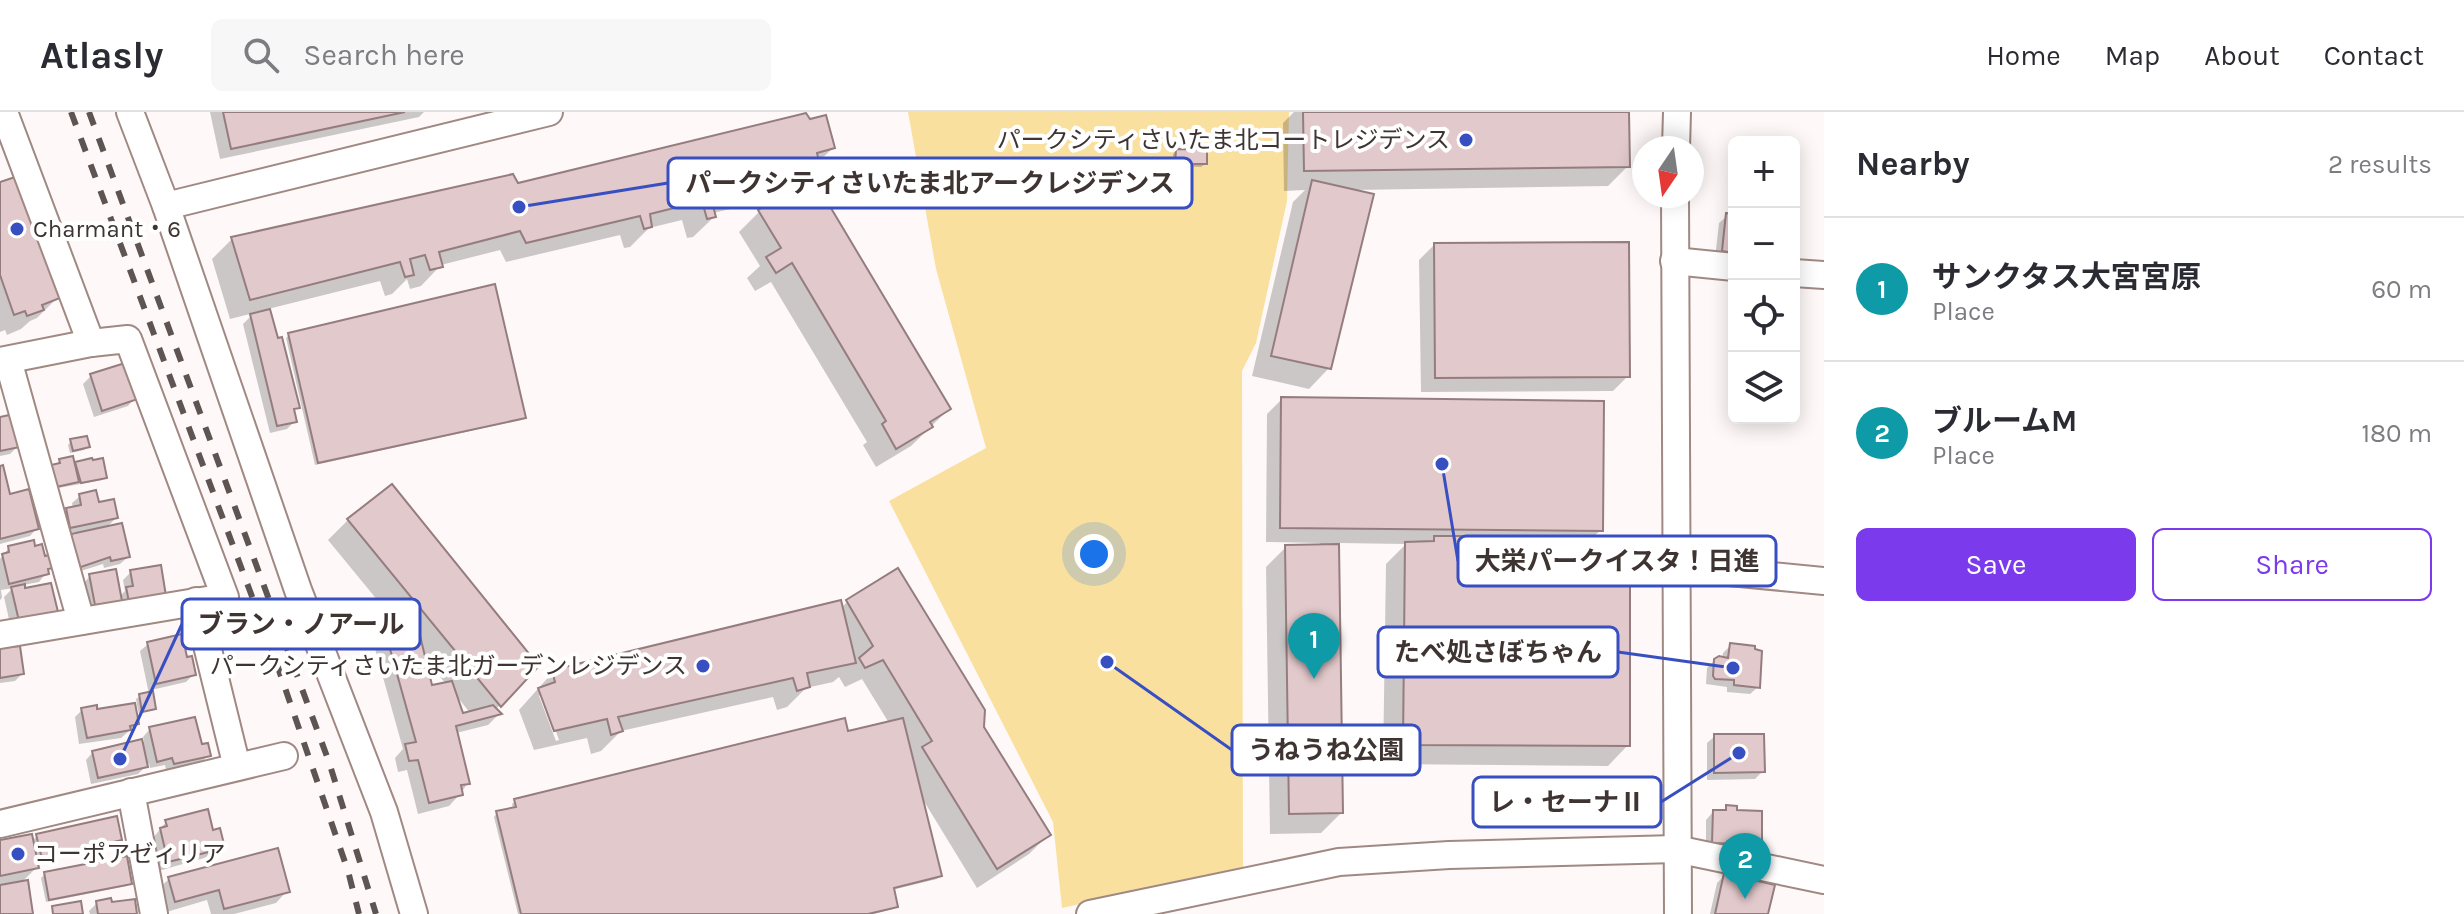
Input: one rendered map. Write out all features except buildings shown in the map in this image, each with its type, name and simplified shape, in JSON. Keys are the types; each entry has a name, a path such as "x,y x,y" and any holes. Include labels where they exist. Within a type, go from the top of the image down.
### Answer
{"street":[{"path":"4,112 91,343"},
{"path":"130,112 166,206 298,590 384,812 414,914"},
{"path":"166,206 549,112"},
{"path":"1676,136 1677,112"},
{"path":"1675,208 1678,914"},
{"path":"1674,261 1728,266"},
{"path":"1800,273 1824,275"},
{"path":"0,635 225,597 128,339 91,343 4,361 81,621"},
{"path":"1677,567 1824,581"},
{"path":"196,601 237,767"},
{"path":"0,824 284,756"},
{"path":"131,792 154,914"},
{"path":"1090,914 1339,862 1449,855 1676,849 1824,880"}],"shaded area":[{"path":"908,112 1289,112 1287,201 1256,343 1242,371 1243,867 1062,908 1053,822 889,501 986,448 936,269"}],"railway":[{"path":"71,112 272,650 348,871 359,914"},
{"path":"89,112 329,762 376,914"}],"place":[{"name":"パークシティさいたま北コートレジデンス","path":"1466,140"},
{"name":"パークシティさいたま北アークレジデンス","path":"519,207"},
{"name":"Charmant・6","path":"17,229"},
{"name":"大栄パークイスタ！日進","path":"1442,464"},
{"name":"うねうね公園","path":"1107,662"},
{"name":"パークシティさいたま北ガーデンレジデンス","path":"703,666"},
{"name":"たべ処さぼちゃん","path":"1733,668"},
{"name":"サンクタス大宮宮原","path":"1314,679"},
{"name":"レ・セーナⅡ","path":"1739,753"},
{"name":"ブラン・ノアール","path":"120,759"},
{"name":"コーポアゼィリア","path":"18,854"},
{"name":"ブルームM","path":"1745,899"}]}
